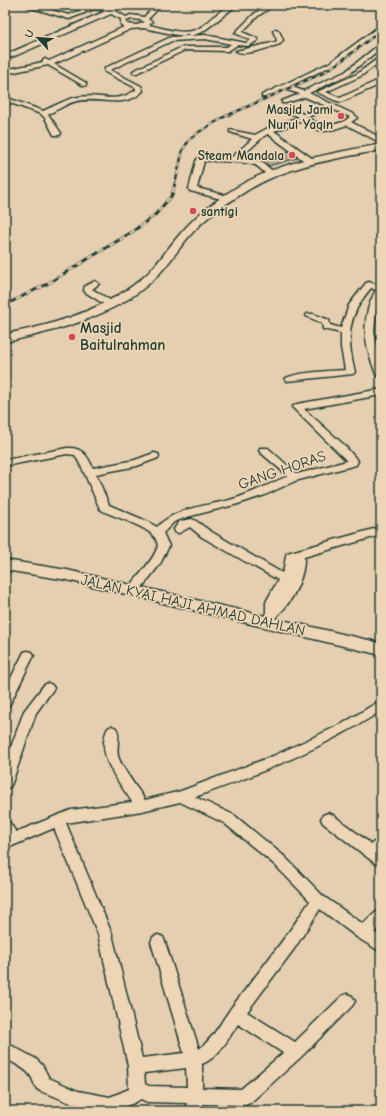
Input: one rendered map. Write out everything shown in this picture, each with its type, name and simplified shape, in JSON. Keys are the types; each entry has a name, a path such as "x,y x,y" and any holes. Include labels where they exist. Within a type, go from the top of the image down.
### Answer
{"main road":[{"path":"5,338 56,326 110,304 130,293 146,282 198,221 229,199 271,174 310,161 381,147"},
{"name":"JALAN KYAI HAJI AHMAD DAHLAN","path":"5,565 67,575 133,591 270,617 379,646"}],"street":[{"path":"25,5 60,15 73,16 93,7 100,8 110,12 126,23 145,22 159,5"},
{"path":"5,56 18,53 110,12 118,5"},
{"path":"137,17 145,22 179,34 194,33 206,27 216,16 234,5"},
{"path":"43,113 76,99 90,98 114,102 135,95 140,91 139,87 106,70 166,40 205,37 246,45 255,40 238,33 256,15 272,5"},
{"path":"6,68 47,61 126,23 137,17 142,12"},
{"path":"5,56 73,22 75,19 73,16"},
{"path":"264,96 334,63 381,26"},
{"path":"135,72 184,48 248,51 276,44 280,40 276,31"},
{"path":"228,49 236,43"},
{"path":"284,102 347,73 381,45"},
{"path":"381,58 370,76 321,91 321,93 341,100 381,81"},
{"path":"47,61 84,84"},
{"path":"347,73 370,76"},
{"path":"285,87 333,106 354,117 347,121 347,123 325,129 319,128 294,112 290,113 286,110"},
{"path":"5,99 43,113 48,117 57,133"},
{"path":"233,160 268,130 333,106"},
{"path":"347,123 381,141"},
{"path":"268,130 310,161"},
{"path":"232,131 257,138"},
{"path":"229,199 193,189 200,161 202,159 206,157 257,163 271,174"},
{"path":"95,284 88,288 88,290 110,304"},
{"path":"290,379 311,375 350,372 345,356 344,331 350,309 357,298 369,285 381,289 376,297 370,313 368,329 376,362 381,375"},
{"path":"350,309 370,313"},
{"path":"310,316 326,322 326,327 344,331"},
{"name":"GANG HORAS","path":"157,533 165,523 179,516 234,502 313,472 353,462 341,447 311,422 297,407 381,392"},
{"path":"5,463 72,450 78,452 82,456 88,472 106,508 135,520 157,533 164,545 163,550 133,591"},
{"path":"264,450 296,478"},
{"path":"88,472 137,464 154,456"},
{"path":"179,529 184,524 192,524 206,534 289,581"},
{"path":"270,617 282,604 289,581 299,568 299,555 381,531"},
{"path":"5,703 28,655"},
{"path":"5,783 30,712 48,688"},
{"path":"5,827 9,841 58,820 84,814 142,806 181,796 278,760 335,733 381,705"},
{"path":"112,731 110,748 112,758 142,806"},
{"path":"181,796 229,819 280,861 318,900 381,945"},
{"path":"5,1050 30,1064 36,1070 43,1083 77,1099 110,1105 131,1097 135,1094 137,1088 136,1066 105,934 58,820"},
{"path":"328,820 378,852"},
{"path":"136,1066 194,1059 202,1055 217,1042 236,1014 284,952 318,900"},
{"path":"363,933 381,916"},
{"path":"158,942 194,1059 195,1104"},
{"path":"137,1088 147,1094 195,1104 244,1097 296,1052 347,1001"},
{"path":"236,1014 296,1052"}],"building":[{"path":"289,151 298,158 269,166 263,161 283,156 280,154"}],"railway":[{"path":"175,184 183,149 190,139 199,132 224,117 323,73 347,57 381,30"},
{"path":"5,305 47,284 132,232 156,214 172,195 175,183"}],"place":[{"name":"Masjid Jami Nurul Yaqin","path":"341,116"},
{"name":"Steam Mandala","path":"292,155"},
{"name":"santigi","path":"193,211"},
{"name":"Masjid Baitulrahman","path":"72,337"}]}
